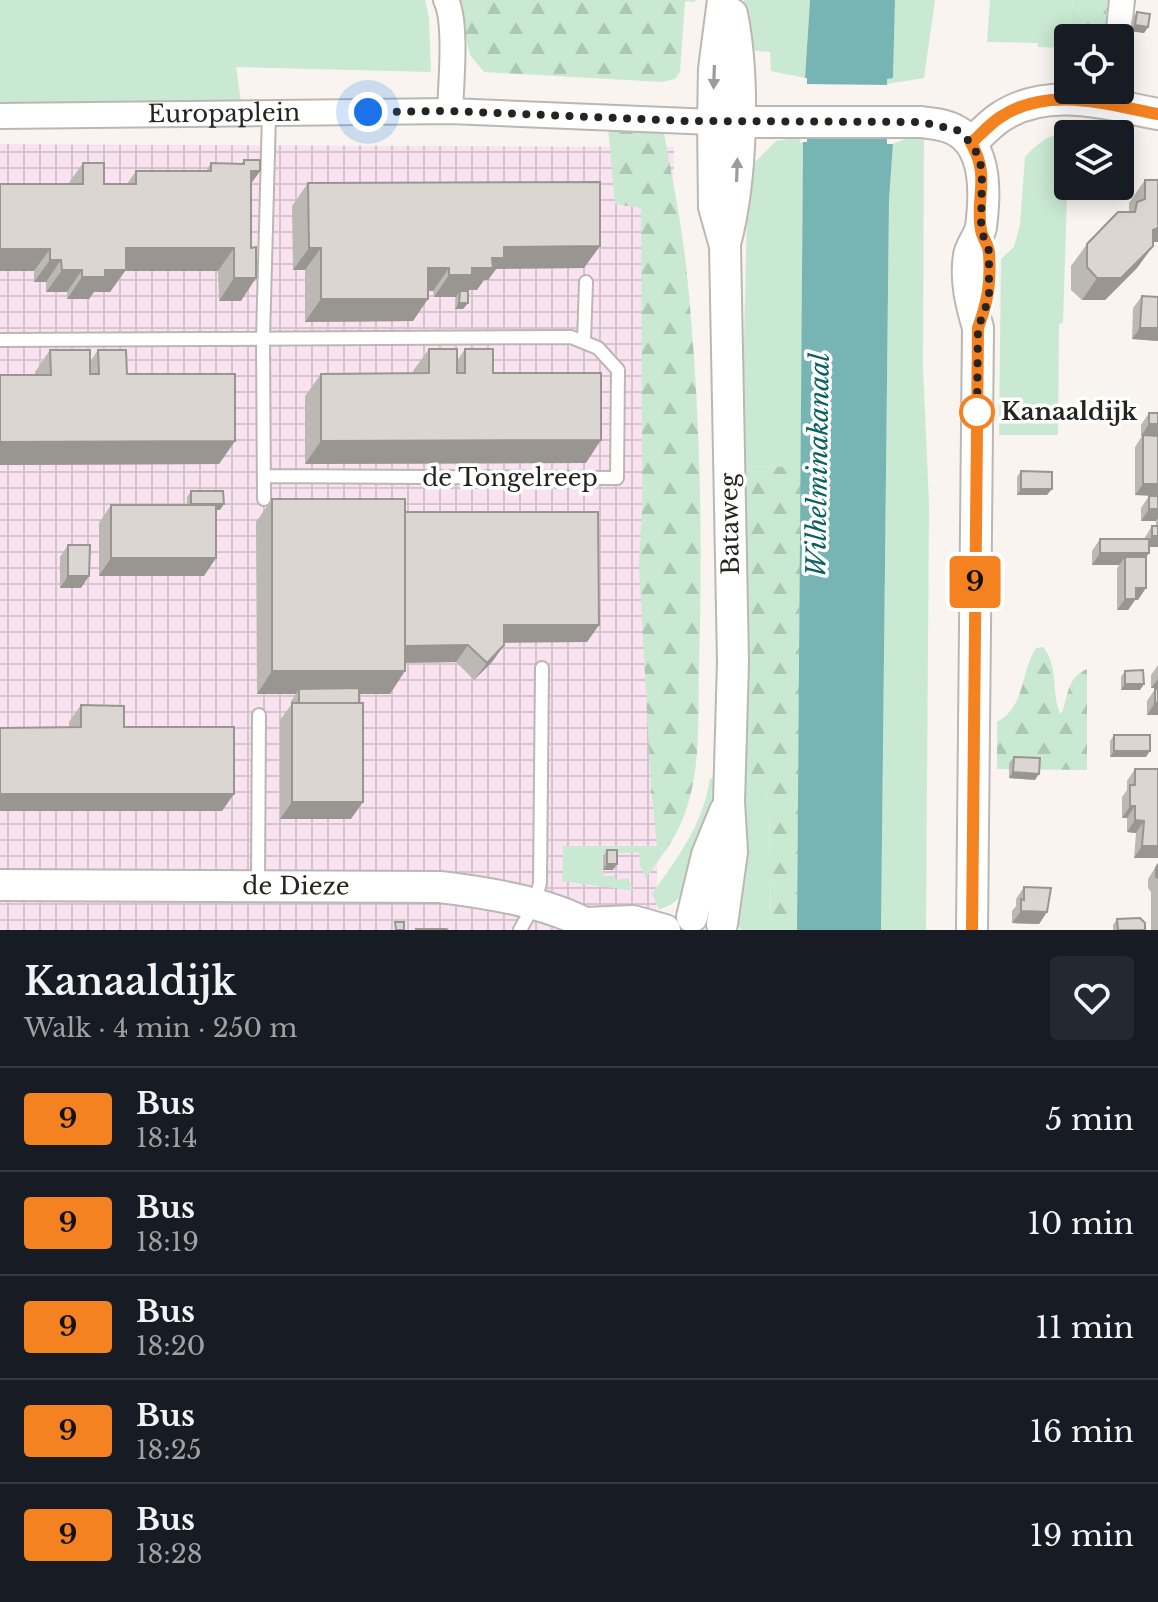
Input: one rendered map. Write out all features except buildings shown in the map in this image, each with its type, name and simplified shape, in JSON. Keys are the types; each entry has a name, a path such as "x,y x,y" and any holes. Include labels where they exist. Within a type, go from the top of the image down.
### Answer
{"street":[{"path":"446,0 450,8 450,111"},
{"name":"Bataweg","path":"725,927 732,852 729,802 733,662 725,246 714,207 726,122 714,69 726,0"},
{"path":"1119,24 1122,0"},
{"path":"971,143 995,120 1032,102 1074,99 1158,114"},
{"name":"Europaplein","path":"0,116 450,111 726,122"},
{"path":"726,122 921,122 949,127 963,135 979,157 982,172 981,230 989,251 989,298 978,328 972,930"},
{"name":"Bataweg","path":"676,926 729,802"},
{"name":"de Dieze","path":"0,885 440,887 486,893 559,921 633,921 676,926 711,918 725,927"}],"lane":[{"path":"264,499 263,339 269,114"},
{"path":"0,340 571,337 584,342 586,282"},
{"name":"de Tongelreep","path":"264,476 617,478 618,370 598,348 584,342"},
{"path":"542,668 540,883 559,921"},
{"path":"258,885 259,715"}],"shaded area":[{"path":"0,144 674,147 656,917 660,930 0,930"}],"green space":[{"path":"0,0 425,0 429,18 431,72 236,67 241,102 0,102"},
{"path":"457,0 695,0 695,2 685,1 680,72 675,79 662,82 484,72 470,55"},
{"path":"744,0 810,0 805,78 771,71 770,52 748,50"},
{"path":"895,0 935,0 924,78 887,84 887,78 893,78"},
{"path":"990,0 1073,0 1070,24 1054,24 1054,48 1038,47 1038,43 987,42"},
{"path":"1073,0 1108,0 1107,24 1070,24"},
{"path":"663,127 681,230 691,315 701,565 693,785 678,830 665,851 657,846 651,787 639,566 642,505 641,208 615,204 608,128"},
{"path":"924,131 923,367 929,504 926,930 881,930 889,199 893,144"},
{"path":"1054,136 1054,200 1067,200 1063,322 1059,325 1058,435 999,435 1001,259 1014,247 1020,225 1025,157 1044,140"},
{"path":"800,137 800,143 803,142 801,467 741,466 748,169 776,141"},
{"path":"741,466 801,467 797,930 771,930 769,805 765,791 746,776 746,616"},
{"path":"1043,647 1051,662 1060,714 1076,676 1087,669 1087,770 997,769 997,722 1013,707 1036,648"},
{"path":"746,776 765,791 769,805 771,930 741,930 737,923 745,839"},
{"path":"710,778 720,780 719,787 686,892 659,910 652,894 696,825"},
{"path":"563,846 657,846 665,851 646,878 640,866 639,852 602,854 603,876 615,876 616,880 628,878 633,890 628,890 562,881"}],"water":[{"name":"Wilhelminakanaal","path":"810,0 895,0 893,78 887,79 887,144 893,144 889,199 881,930 797,930 803,142 807,142 805,78"}],"pier":[{"path":"803,84 891,85 891,138 803,137"}],"bus line":[{"name":"9","path":"972,930 978,328 989,298 989,251 981,230 982,172 979,157 971,143 995,120 1032,102 1074,99 1158,114"}],"place":[{"name":"Kanaaldijk","path":"977,412"}],"route":[{"path":"368,112 450,111 687,121 921,122 957,130 971,143 979,157 982,172 981,230 989,251 989,298 978,328 977,412"}]}
